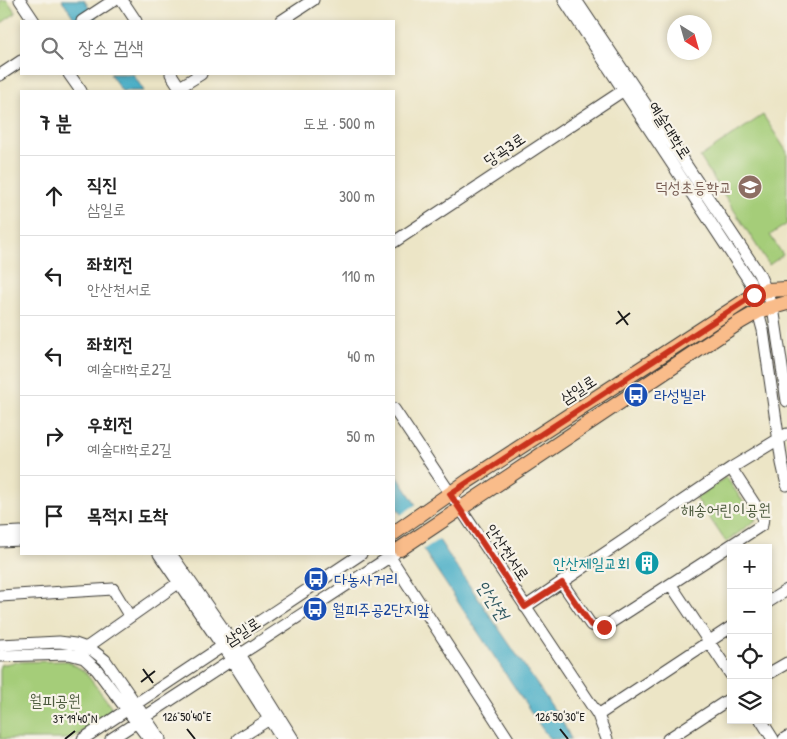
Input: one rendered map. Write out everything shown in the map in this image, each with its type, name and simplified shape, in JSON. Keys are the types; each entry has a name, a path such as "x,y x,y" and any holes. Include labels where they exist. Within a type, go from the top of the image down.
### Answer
{"main road":[{"path":"761,292 787,289"},
{"name":"삼일로","path":"395,532 450,494 761,292"},
{"name":"삼일로","path":"395,552 759,311 787,303"}],"street":[{"path":"20,0 33,20"},
{"path":"122,0 135,20"},
{"path":"283,20 313,0"},
{"name":"예술대학로","path":"564,0 628,87 759,274 761,292 759,311 783,436 787,485"},
{"name":"예술대학로","path":"576,0 628,87"},
{"path":"84,20 111,2"},
{"path":"0,75 20,62"},
{"path":"70,75 80,90"},
{"path":"172,75 181,89 200,75"},
{"name":"당곡3로","path":"395,241 628,87"},
{"name":"예술대학로","path":"761,292 773,307 787,401"},
{"name":"안산천서로","path":"395,411 598,715 607,739"},
{"path":"525,607 731,468 783,436"},
{"path":"562,583 591,625 604,627 762,525 763,517 731,468"},
{"path":"0,533 20,532"},
{"path":"0,541 20,540"},
{"path":"160,555 183,580 236,656 273,716 293,739"},
{"path":"171,555 183,580"},
{"name":"삼일로","path":"83,739 359,555"},
{"name":"삼일로","path":"111,739 390,555"},
{"path":"394,555 508,739"},
{"path":"75,656 183,580"},
{"path":"671,585 727,669"},
{"path":"0,596 114,590 130,617"},
{"path":"772,599 787,590"},
{"path":"598,715 727,630"},
{"path":"0,645 59,642 75,644 92,650 105,660 141,719 160,739"},
{"path":"0,656 69,654 84,658 132,706"},
{"path":"772,672 787,663"},
{"path":"668,739 727,701"},
{"path":"238,739 273,716"},
{"path":"273,716 282,739"},
{"path":"141,719 149,739"},
{"path":"764,724 773,739"}],"green space":[{"path":"0,0 7,0 16,13 0,24"},
{"path":"763,115 787,152 787,224 770,235 783,255 769,265 700,157"},
{"name":"해송어린이공원","path":"726,477 756,520 726,542 696,498"},
{"name":"월피공원","path":"67,661 84,671 111,706 110,712 72,739 0,739 0,665 16,662"}],"water":[{"path":"62,0 84,0 97,20 75,20"},
{"path":"111,75 134,75 143,90 121,90"},
{"path":"395,473 562,721 571,739 551,739 543,730 395,505"}],"pier":[{"path":"418,503 441,538 421,551 399,516"}],"place":[{"name":"덕성초등학교","path":"750,187"},
{"name":"라성빌라","path":"636,395"},
{"name":"안산제일교회","path":"647,563"},
{"name":"다농사거리","path":"316,579"},
{"name":"월피주공2단지앞","path":"315,609"}],"route":[{"path":"604,627 591,625 562,583 525,607 450,494 754,295"}],"water label":[{"name":"안산천","path":"493,600"}]}
